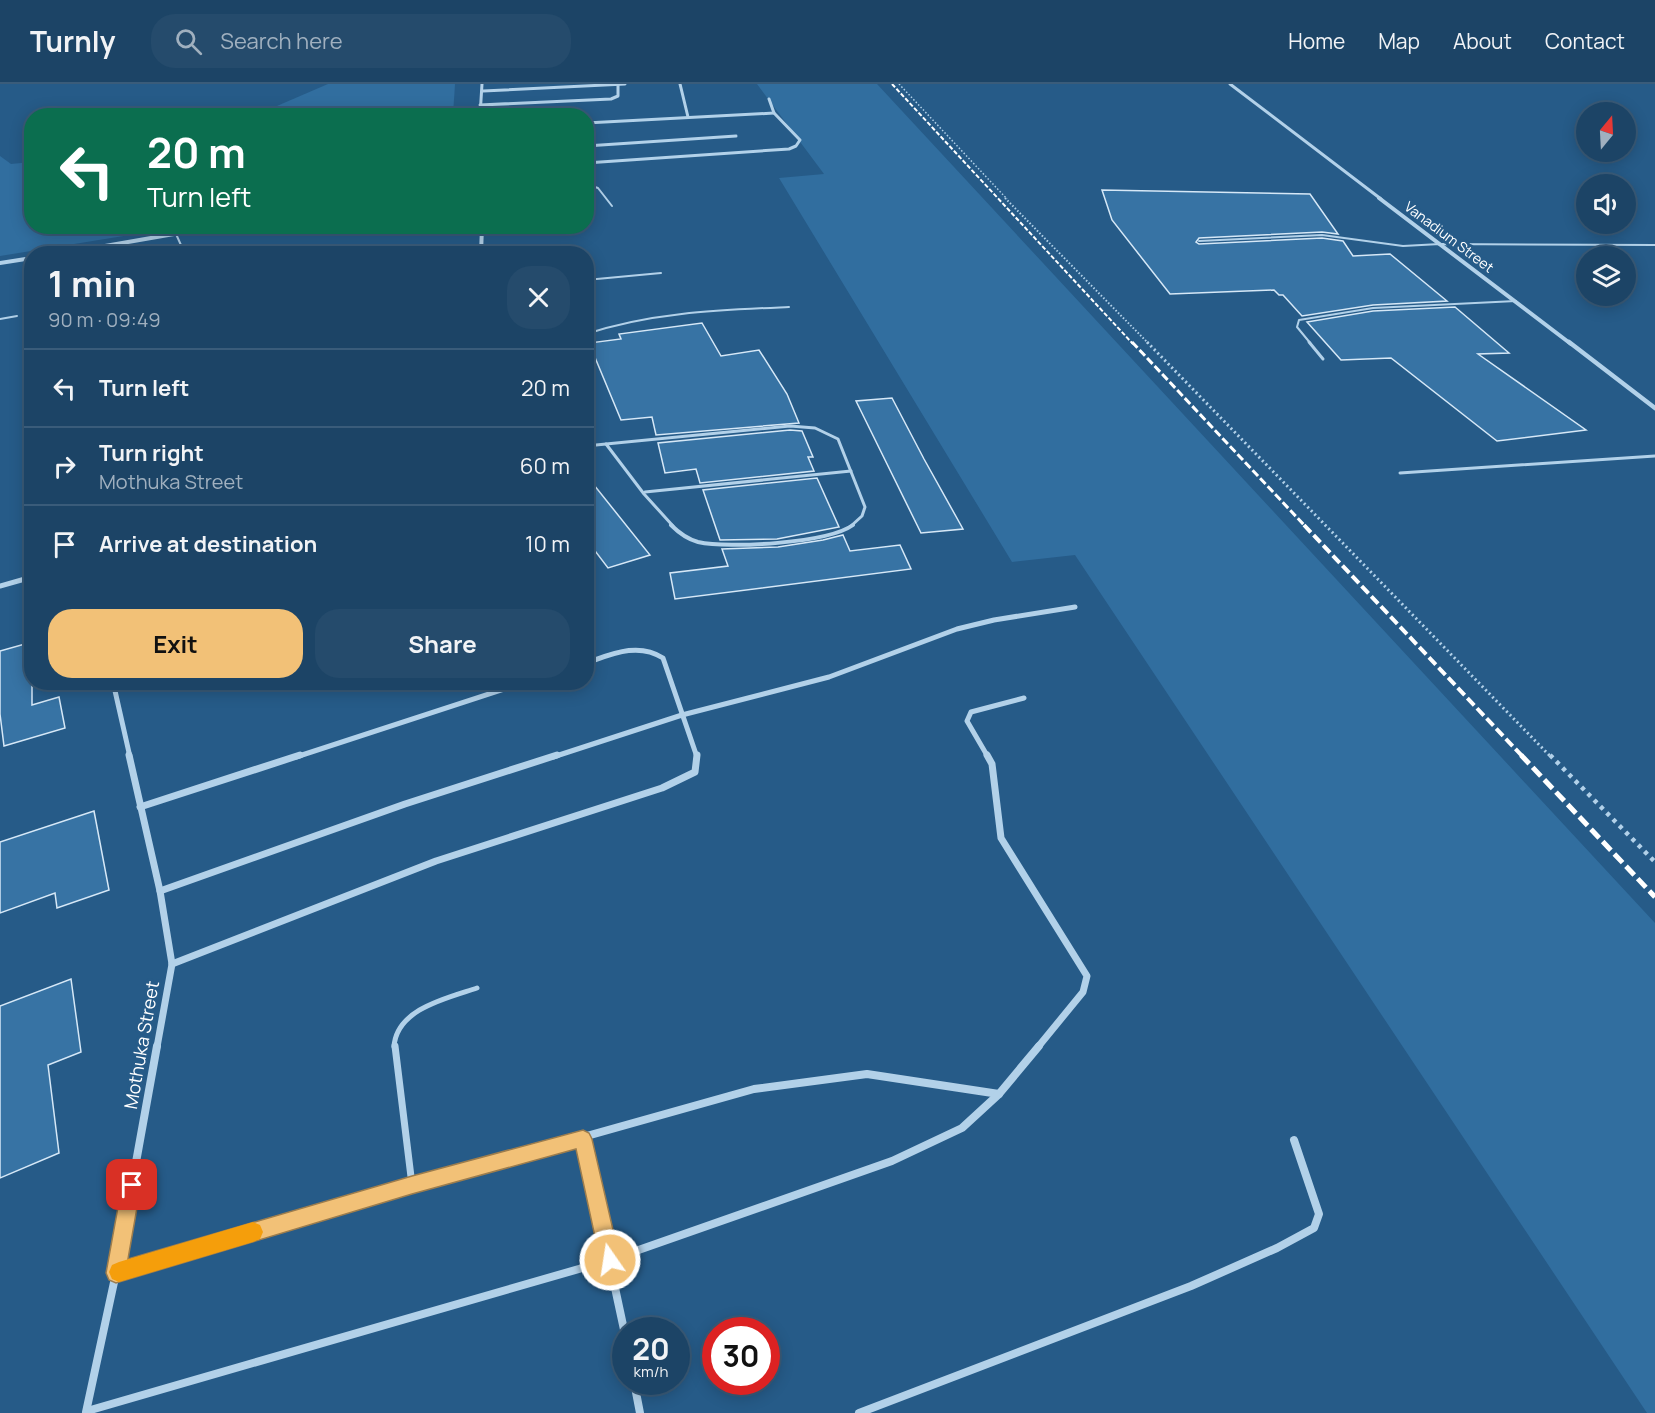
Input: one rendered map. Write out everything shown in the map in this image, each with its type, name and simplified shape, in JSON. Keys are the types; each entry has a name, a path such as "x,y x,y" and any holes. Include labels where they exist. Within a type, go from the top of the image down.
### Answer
{"street":[{"path":"482,84 480,105 611,99 618,96 618,84"},
{"path":"483,91 625,84"},
{"path":"680,84 687,117"},
{"name":"Vanadium Street","path":"1230,84 1655,408"},
{"path":"594,162 789,149 796,146 800,140 774,113 769,99"},
{"path":"594,123 774,113"},
{"path":"594,145 736,136"},
{"path":"106,246 176,234"},
{"path":"0,263 24,259"},
{"path":"0,586 24,579"},
{"path":"160,891 405,804 682,715 829,677 957,629 994,620 1075,607"},
{"path":"172,964 436,861 681,781 694,772 698,758 663,658 655,652 638,649 594,661"},
{"name":"Mothuka Street","path":"87,1412 116,1273 172,964 160,891 115,690"},
{"path":"140,807 501,690"},
{"path":"87,1412 610,1260 892,1161 962,1128 999,1094 1083,992 1087,976 1001,837 992,764 967,721 971,712 1024,698"},
{"path":"116,1273 412,1185 583,1139 754,1089 867,1074 999,1094"},
{"path":"583,1139 622,1317"},
{"path":"859,1413 1191,1286 1277,1248 1314,1228 1319,1214 1294,1140"},
{"path":"637,1395 640,1413"}],"lane":[{"path":"594,187 598,188 612,206"},
{"path":"176,234 181,246"},
{"path":"1199,241 1322,235 1396,246 1440,244 1655,245"},
{"path":"594,279 661,273"},
{"path":"1323,359 1297,327 1299,320 1373,308 1516,302"},
{"path":"594,332 640,318 668,314 789,307"},
{"path":"0,319 17,316"},
{"path":"594,445 606,444 790,426 807,426 838,439 865,507 864,513 851,527 828,534 743,546 716,546 686,538 660,512 606,444"},
{"path":"1400,473 1655,456"},
{"path":"645,492 851,471"},
{"path":"412,1185 394,1052 396,1032 411,1017 427,1006 477,988"}],"path":[{"path":"899,84 962,154 1056,247 1284,484 1655,861"}],"shaded area":[{"path":"328,84 455,84 453,108 272,108"},
{"path":"757,84 877,84 1655,923 1655,1413 1647,1413 1075,555 1012,562 779,178 824,174"},
{"path":"0,156 11,164 24,163 24,234 136,234 62,246 24,246 24,252 0,256"}],"building":[{"path":"1102,190 1310,194 1338,234 1322,232 1199,238 1196,242 1199,244 1322,238 1343,241 1353,256 1390,254 1447,301 1373,305 1302,316 1283,295 1279,295 1274,290 1170,294 1112,220"},
{"path":"1455,307 1509,353 1478,354 1586,430 1497,441 1391,358 1341,360 1307,322 1373,311"},
{"path":"702,323 721,356 759,350 787,394 799,423 656,435 652,417 621,420 594,355 594,342 621,339 619,334"},
{"path":"892,398 963,529 921,533 856,401"},
{"path":"790,430 802,431 813,457 808,457 814,471 700,483 696,469 665,473 658,443"},
{"path":"817,478 839,527 777,539 720,540 703,490"},
{"path":"594,485 650,555 608,568 594,550"},
{"path":"843,535 850,551 900,545 911,569 675,599 670,573 728,566 722,549 778,547"},
{"path":"24,644 24,690 32,690 32,705 59,697 65,728 4,746 0,714 0,651"},
{"path":"94,811 109,890 57,908 55,893 0,913 0,842"},
{"path":"71,979 81,1052 48,1065 59,1153 0,1178 0,1006"}],"railway":[{"path":"892,84 1133,344"},
{"path":"1132,342 1305,526"},
{"path":"1304,525 1523,757"},
{"path":"1521,755 1655,897"}],"slow traffic":[{"path":"119,1272 253,1232"}],"route":[{"path":"132,1185 116,1273 412,1185 583,1139 610,1260"}]}
